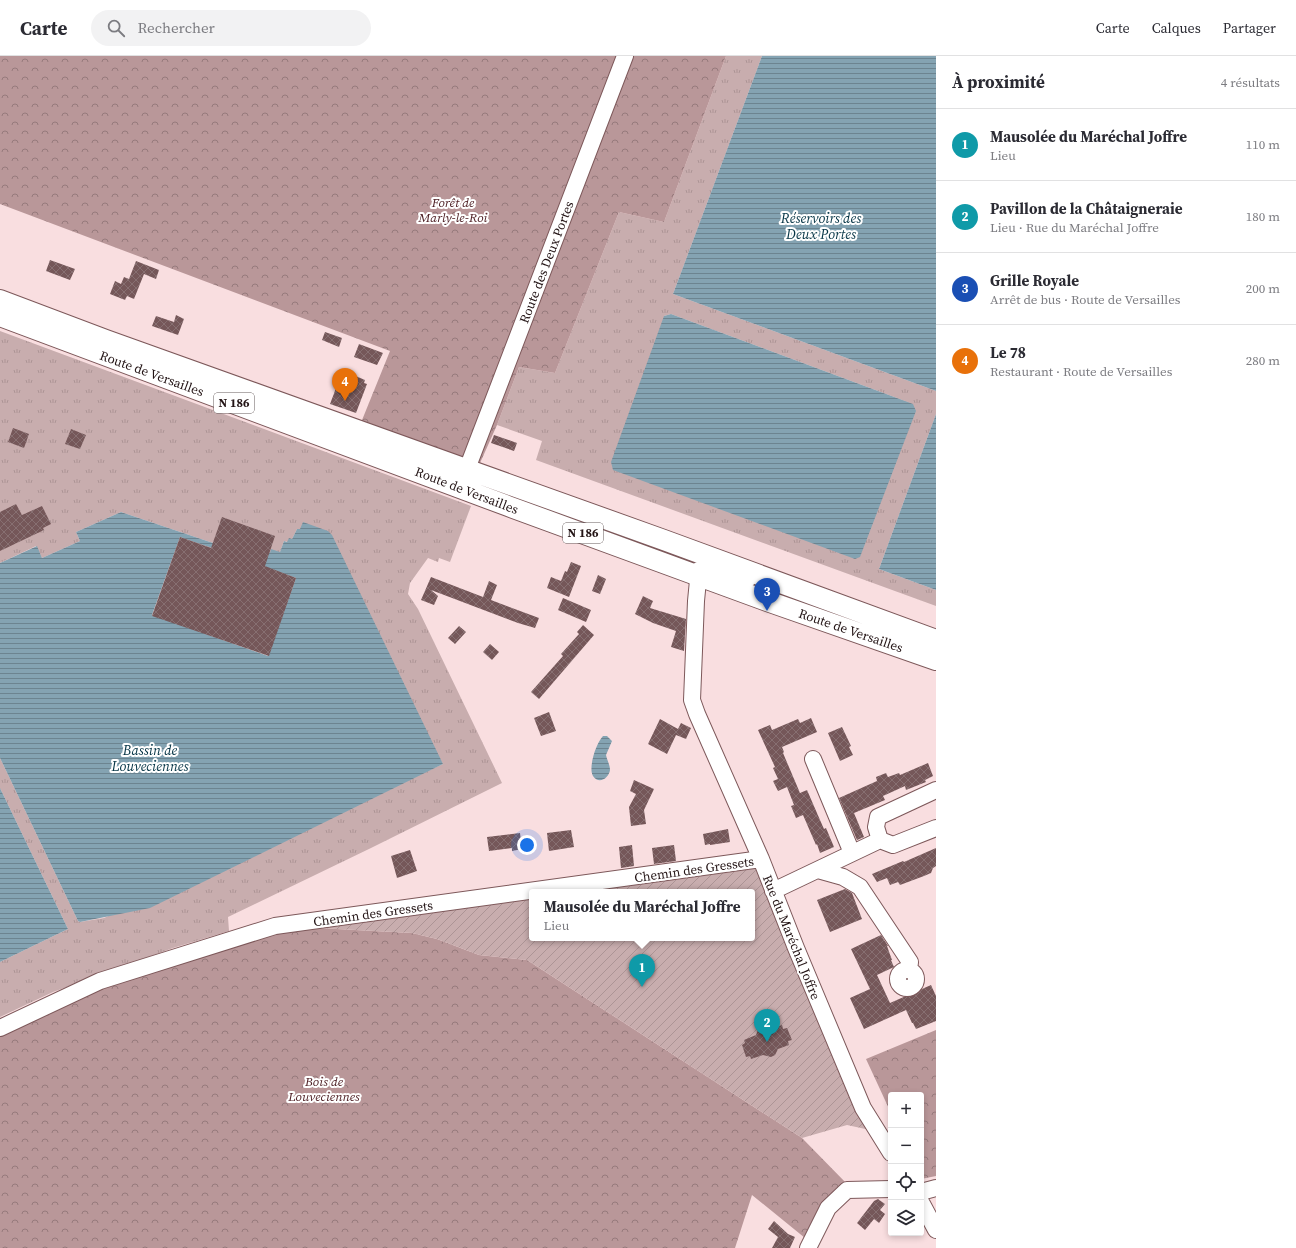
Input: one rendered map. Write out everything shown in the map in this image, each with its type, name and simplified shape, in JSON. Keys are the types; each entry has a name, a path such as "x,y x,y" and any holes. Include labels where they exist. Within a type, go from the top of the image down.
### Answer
{"main road":[{"name":"Route de Versailles","path":"0,300 106,340 779,582 933,653"},
{"name":"Route de Versailles","path":"0,316 699,576 933,653"}],"street":[{"name":"Route des Deux Portes","path":"467,469 625,56"},
{"path":"467,490 488,477"},
{"path":"699,576 699,570 704,568 759,582 779,582"},
{"name":"Rue du Maréchal Joffre","path":"699,576 692,700 761,860 863,1108 888,1148"},
{"path":"813,759 852,853"},
{"path":"880,840 876,827 878,817 936,790"},
{"path":"773,891 880,840 893,845 936,828"},
{"name":"Chemin des Gressets","path":"547,889 761,860"},
{"path":"818,870 843,877 860,887 910,962 909,970"},
{"name":"Chemin des Gressets","path":"0,1028 100,981 275,926 529,892"},
{"path":"924,1191 936,1188"},
{"path":"808,1248 828,1208 847,1190 888,1189"},
{"path":"924,1208 936,1230"}],"green space":[{"name":"Forêt de Marly-le-Roi","path":"0,56 726,56 664,222 619,212 555,373 519,367 497,425 476,472 358,430 390,351 0,204"},
{"path":"726,56 762,56 673,294 936,391 936,414 879,569 936,590 936,606 536,460 542,441 497,425 519,367 555,373 619,212 664,222","holes":["671,314 913,404 664,316"]},
{"path":"0,331 471,506 450,562 439,558 438,562 428,558 410,583 408,594 418,609 502,783 228,917 229,931 173,948 53,992 0,1017 0,962 68,929 0,788 0,758 78,921 80,922 104,918 443,764 300,530 297,529 292,539 288,542 284,541 280,552 270,553 249,561 296,578 269,656 152,616 180,537 213,543 121,512 76,532 80,541 42,558 36,546 0,563"},
{"path":"759,868 870,1130 847,1125 802,1138 527,960 479,955 437,939 412,933 318,928 529,899 529,941 755,941 755,889 605,889"},
{"name":"Bois de Louveciennes","path":"318,928 412,933 437,939 479,955 527,960 802,1138 848,1185 805,1238 752,1195 735,1248 0,1248 0,1035 103,988 276,932"},
{"path":"936,1030 936,1176 924,1178 924,1092 888,1092 888,1107 866,1059"}],"water":[{"name":"Réservoirs des Deux Portes","path":"762,56 936,56 936,391 673,294"},
{"path":"671,314 913,404 916,411 860,557 855,559 613,470 611,462 664,316"},
{"path":"936,414 936,590 879,569"},
{"name":"Bassin de Louveciennes","path":"121,512 213,543 227,553 180,537 152,615 268,656 296,578 249,561 265,551 270,553 271,549 280,552 284,541 287,542 289,538 292,539 297,529 300,529 303,522 328,531 332,535 443,764 150,908 80,922 78,921 0,758 0,563 37,546 42,558 80,541 76,532"},
{"path":"603,736 607,736 612,741 606,755 610,770 606,778 598,780 593,776 591,767 595,750"},
{"path":"0,788 68,929 0,962"}],"building":[{"path":"50,260 75,269 70,280 46,271"},
{"path":"136,261 159,270 156,279 144,274 134,299 127,296 125,300 110,294 115,281 121,284 124,277 129,279"},
{"path":"176,315 184,319 178,335 152,326 156,316 174,322"},
{"path":"325,332 342,338 339,347 322,340"},
{"path":"359,344 383,353 377,365 354,357"},
{"path":"346,372 365,380 364,383 367,384 356,413 330,404 341,375 344,376"},
{"path":"13,428 29,434 24,448 8,442"},
{"path":"71,429 86,435 80,449 65,444"},
{"path":"494,435 517,443 514,451 491,443"},
{"path":"16,504 22,515 42,506 51,524 43,528 44,530 0,551 0,512"},
{"path":"222,517 275,536 265,566 296,578 269,656 152,616 180,537 211,548"},
{"path":"571,562 581,566 569,597 547,588 551,577 561,581"},
{"path":"598,575 606,579 600,594 592,591"},
{"path":"431,577 483,597 489,581 497,585 491,600 539,618 535,628 431,590 438,596 434,605 421,600"},
{"path":"643,596 653,601 650,608 686,619 684,651 671,647 676,631 653,623 635,614"},
{"path":"563,598 591,610 586,622 558,610"},
{"path":"583,625 594,635 539,699 531,692 563,656 561,654 579,634 577,632"},
{"path":"459,626 466,632 455,644 448,638"},
{"path":"490,644 499,652 492,660 483,652"},
{"path":"549,712 556,731 541,736 534,718"},
{"path":"811,718 817,732 782,747 783,753 800,793 807,790 824,829 826,828 834,847 820,853 803,815 796,818 791,806 794,805 787,787 778,791 773,781 778,779 773,768 775,767 758,730 770,725 772,730 798,719 800,723"},
{"path":"660,719 678,729 681,723 691,728 686,739 676,735 667,754 648,744"},
{"path":"842,727 851,746 849,747 853,755 840,761 828,733"},
{"path":"928,763 933,776 925,780 926,782 906,790 905,786 883,796 885,800 854,813 864,837 857,840 839,798 877,781 876,777 886,773 888,777 899,773 900,775"},
{"path":"634,780 654,789 644,810 646,824 631,826 629,807 636,794 630,791"},
{"path":"728,829 730,842 705,845 703,834"},
{"path":"571,830 574,847 549,851 547,833"},
{"path":"520,833 522,849 512,851 512,848 489,851 487,837"},
{"path":"632,845 634,866 621,868 619,847"},
{"path":"674,845 676,861 654,864 652,848"},
{"path":"936,848 936,866 933,868 931,873 924,876 900,885 898,882 890,885 887,878 877,882 872,874 903,861 904,862"},
{"path":"410,850 417,871 397,878 391,856"},
{"path":"845,889 852,893 862,919 830,932 817,900"},
{"path":"881,935 888,946 894,967 877,975 890,1003 931,985 936,996 936,1021 916,1029 906,1010 864,1029 850,998 870,989 851,949"},
{"path":"782,1025 783,1029 787,1028 792,1040 788,1041 789,1045 778,1049 775,1055 771,1057 763,1055 751,1059 750,1056 746,1057 742,1045 745,1043 744,1040 756,1035 758,1030 762,1027 769,1031"},
{"path":"878,1199 885,1204 880,1210 885,1214 879,1223 874,1219 865,1230 857,1223 874,1201"},
{"path":"774,1221 788,1234 795,1237 790,1248 772,1248 778,1237 768,1229"}],"place":[{"name":"Le 78","path":"345,401"},
{"name":"Grille Royale","path":"767,611"},
{"name":"Mausolée du Maréchal Joffre","path":"642,987"},
{"name":"Pavillon de la Châtaigneraie","path":"767,1042"}]}
